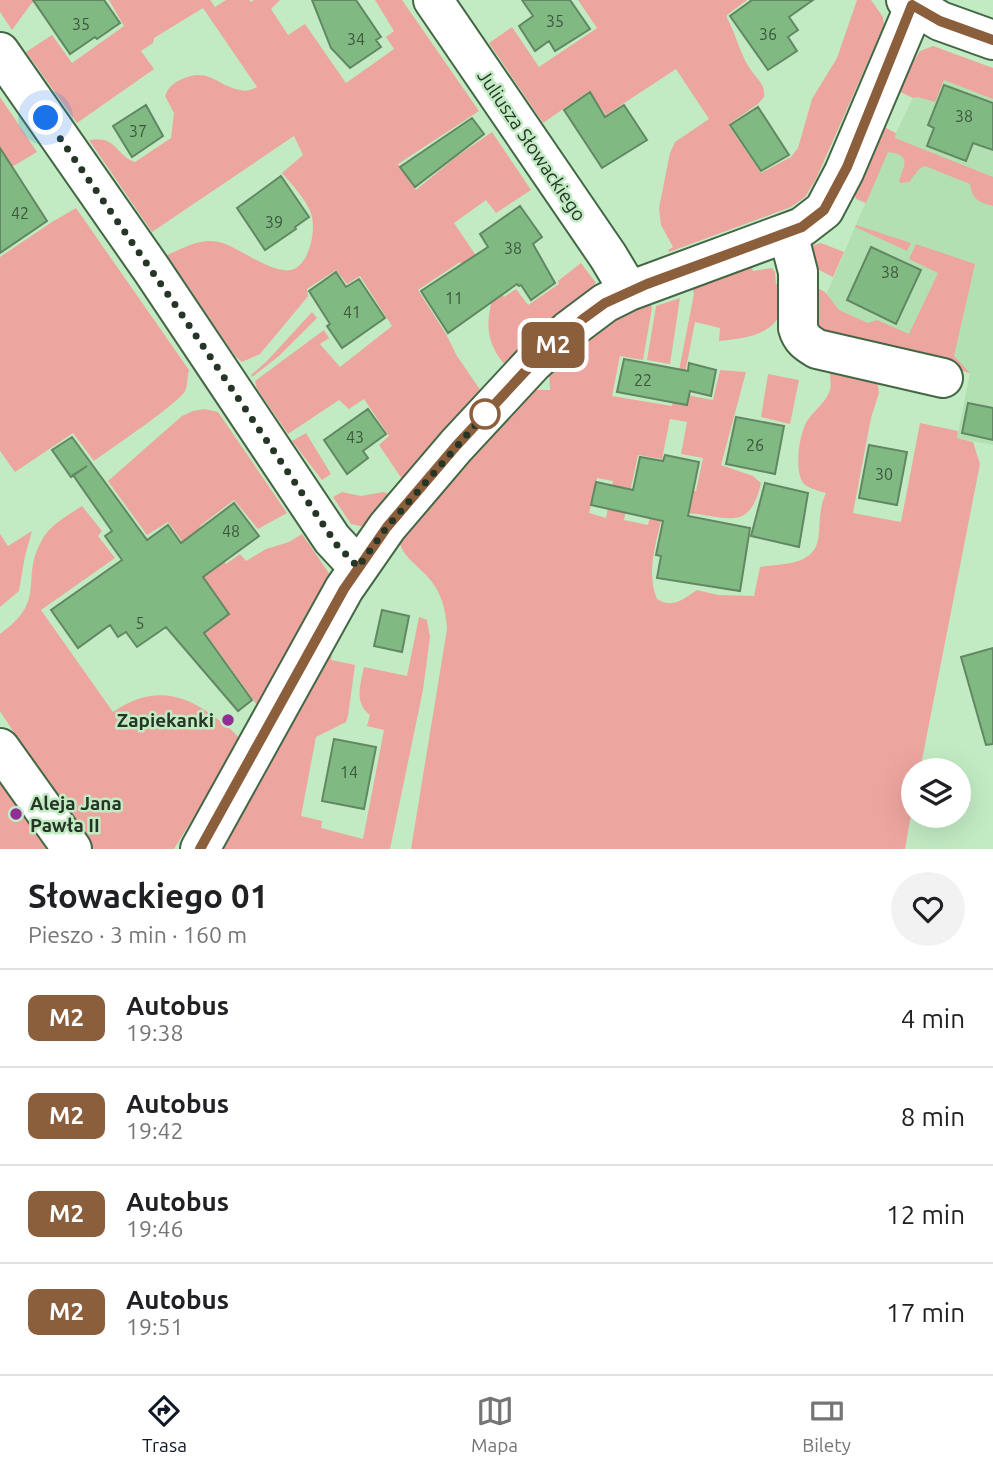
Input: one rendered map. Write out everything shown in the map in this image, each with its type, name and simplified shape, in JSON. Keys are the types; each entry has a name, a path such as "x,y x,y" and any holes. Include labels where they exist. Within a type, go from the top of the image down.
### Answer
{"street":[{"name":"Juliusza Słowackiego","path":"433,0 601,245 629,291"},
{"path":"200,849 358,567 421,486 533,363 597,308 629,291 788,233 817,217 835,193 897,48 911,2 940,21 993,40"},
{"path":"0,52 337,545 358,567"},
{"path":"788,233 798,272 798,328 807,343 817,349 943,378"},
{"path":"0,747 72,849"}],"shaded area":[{"path":"0,0 37,0 12,30 0,12"},
{"path":"109,0 210,0 215,7 226,0 280,0 271,9 288,35 305,24 346,83 394,49 386,37 394,31 375,0 402,0 479,111 398,164 416,190 492,132 531,190 496,213 486,200 454,223 504,297 516,289 528,305 559,284 558,281 581,263 596,283 508,368 496,353 490,338 488,322 491,304 460,262 418,290 483,394 404,482 379,445 389,436 364,399 349,409 339,400 288,434 257,389 255,381 324,330 329,338 320,344 340,367 392,326 360,276 347,284 336,270 307,289 308,296 260,354 242,362 235,356 167,255 192,244 212,241 227,245 274,268 291,270 298,266 308,252 313,225 307,205 282,173 303,155 294,136 152,232 89,140 105,140 135,162 171,138 174,113 165,96 169,88 177,82 198,75 242,91 257,87 203,8 154,38 153,43 141,51 154,69 77,123 26,52 52,35 72,63 124,26"},
{"path":"578,0 747,0 727,15 727,18 745,60 763,87 764,97 729,126 761,173 791,157 798,148 812,99 837,58 857,0 871,0 883,17 884,25 816,179 805,197 791,207 669,252 673,247 661,225 659,208 670,153 675,142 709,119 676,69 606,115 589,91 543,123 489,43 512,27 539,67 597,28"},
{"path":"933,46 993,68 993,99 944,80 935,102 913,98 892,88 903,60 912,64 920,51"},
{"path":"934,55 993,78 993,445 957,438 970,373 954,356 838,331 824,300 890,145"},
{"path":"0,97 37,152 0,174"},
{"path":"884,127 896,133 895,138 993,177 993,206 977,199 970,184 925,166 919,169 909,182 900,183 903,158 888,152 866,203 856,199 853,189 875,130"},
{"path":"76,208 189,370 187,386 180,397 94,461 73,433 15,472 0,451 0,257"},
{"path":"856,225 911,243 907,251 855,227"},
{"path":"821,243 844,252 833,277 817,269 811,246"},
{"path":"916,244 975,264 954,356 970,373 855,344 826,334 815,320 813,286 825,292 839,310 868,323 877,320 909,334 938,273 909,259"},
{"path":"750,262 753,271 772,268 776,284 786,284 782,309 777,320 755,335 719,341 720,328 695,322 681,394 713,400 720,370 746,372 721,465 753,476 761,483 756,500 741,516 722,518 683,513 662,516 652,568 657,599 673,603 697,590 718,595 754,596 760,567 799,561 813,551 817,543 821,507 826,493 805,485 801,480 798,463 807,421 826,399 830,390 829,363 876,375 879,393 871,418 853,513 901,522 920,423 958,431 957,438 973,442 980,464 922,758 901,758 901,828 909,828 905,849 411,849 447,629 444,607 436,588 406,555 399,540 477,440 484,446 515,413 508,406 536,385 536,390 550,390 549,370 552,360 648,297 652,308 643,360 620,356 612,396 672,406 694,294 692,287","holes":["670,419 687,422 681,454 703,458 696,491 657,484 648,525 624,520 638,455 662,459","597,478 613,481 606,518 589,513"]},
{"path":"680,298 670,364 647,360 656,306"},
{"path":"312,312 317,318 279,356 252,377 251,375"},
{"path":"768,374 799,380 790,424 761,417"},
{"path":"204,409 218,412 287,513 258,529 234,500 200,526 226,564 240,554 246,561 266,549 289,542 302,534 333,579 260,709 160,570 196,560 168,522 147,535 108,481 182,416"},
{"path":"306,433 331,474 322,480 292,441"},
{"path":"342,492 361,496 384,492 392,496 364,527 351,524 333,497"},
{"path":"82,506 102,531 98,536 115,558 41,610 113,712 140,699 165,695 203,709 241,740 174,849 89,849 0,711 0,634 15,622 29,600 35,555 44,536 59,521"},
{"path":"32,531 19,591 0,607 0,534 8,546"},
{"path":"419,617 427,620 430,637 423,690 390,849 212,849 325,647 332,654 331,660 355,665 348,716 346,722 316,737 301,816 322,821 321,828 363,839 384,730 367,726 370,715 360,699 364,667 407,676"},
{"name":"Aleja Jana Pawła II","path":"0,769 57,849 0,849"}],"building":[{"path":"33,0 104,0 120,23 70,54"},
{"path":"312,0 356,0 381,37 376,40 381,47 350,68 331,48"},
{"path":"522,0 570,0 590,29 555,51 549,41 535,51 519,26 533,16"},
{"path":"752,0 813,0 789,17 798,30 788,37 797,51 768,70 730,16"},
{"path":"944,85 993,103 993,150 973,143 966,161 927,146 934,128 928,125"},
{"path":"590,92 605,117 624,105 647,140 602,168 564,110"},
{"path":"146,105 163,136 132,157 113,126"},
{"path":"758,107 789,155 761,171 730,125"},
{"path":"472,118 484,134 415,187 400,167"},
{"path":"0,148 47,221 0,253"},
{"path":"281,176 309,217 265,250 237,208"},
{"path":"520,206 542,237 533,244 555,283 531,300 521,285 517,284 448,333 421,291 488,247 480,234"},
{"path":"871,247 921,270 896,324 847,300"},
{"path":"336,272 346,287 359,279 385,318 342,348 309,291"},
{"path":"624,359 688,371 689,363 716,370 711,396 690,391 687,405 617,392"},
{"path":"968,403 993,408 993,440 962,433"},
{"path":"368,409 386,434 363,451 368,458 347,474 324,440"},
{"path":"736,417 784,426 775,474 726,464"},
{"path":"72,437 147,540 168,525 181,543 234,503 259,536 203,577 229,614 204,633 252,700 238,711 166,627 137,647 126,632 118,637 110,625 78,648 51,610 122,560 105,536 112,531 52,450"},
{"path":"869,445 907,452 897,505 859,498"},
{"path":"665,455 699,462 688,516 750,528 740,591 657,578 661,556 656,555 663,521 591,505 596,482 633,490 640,457 663,461"},
{"path":"765,483 808,493 799,547 751,536"},
{"path":"382,610 409,616 402,652 374,646"},
{"path":"993,648 993,744 986,745 961,657"},
{"path":"334,739 376,747 364,809 322,801"}],"bus line":[{"name":"M2","path":"200,849 366,554 421,486 533,363 569,330 605,303 647,284 788,233 817,217 835,193 909,19 912,5 940,21 993,40"}],"place":[{"name":"Zapiekanki","path":"228,720"},
{"name":"Aleja Jana Pawła II","path":"16,814"}],"route":[{"path":"46,118 337,545 358,567 421,486 485,414"}]}
